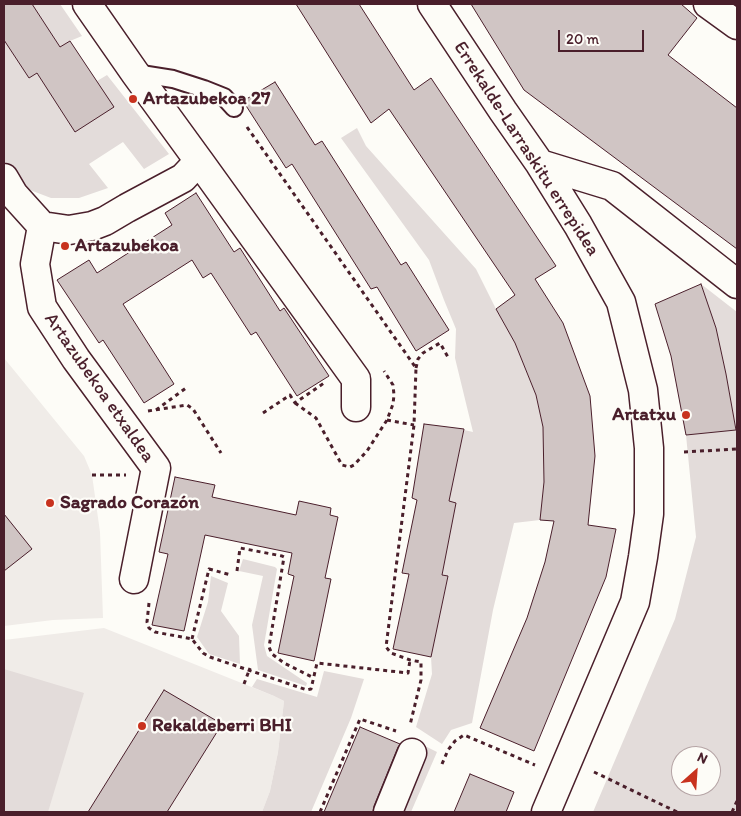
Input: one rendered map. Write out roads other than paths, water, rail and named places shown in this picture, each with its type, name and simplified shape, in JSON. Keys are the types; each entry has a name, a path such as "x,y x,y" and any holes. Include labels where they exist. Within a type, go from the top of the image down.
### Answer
{"street":[{"path":"87,4 356,378 356,407"},
{"name":"Errekalde-Larraskitu errepidea","path":"432,4 502,111 540,164 578,225 621,302 643,390 650,448 649,514 635,602 546,812"},
{"path":"708,4 737,25"},
{"path":"4,178 14,194 42,226 69,230 92,226 105,221 183,178 199,161"},
{"path":"540,164 612,186 737,284"},
{"name":"Artazubekoa etxaldea","path":"42,226 35,264 42,307 76,359 156,468 134,578"},
{"path":"388,812 406,743"}],"lane":[{"path":"135,72 174,79 204,89 224,97 234,108"}],"place":[{"name":"Artazubekoa 27","path":"133,99"},
{"name":"Artazubekoa","path":"65,246"},
{"name":"Artatxu","path":"686,415"},
{"name":"Sagrado Corazón","path":"50,503"},
{"name":"Rekaldeberri BHI","path":"142,726"}]}
